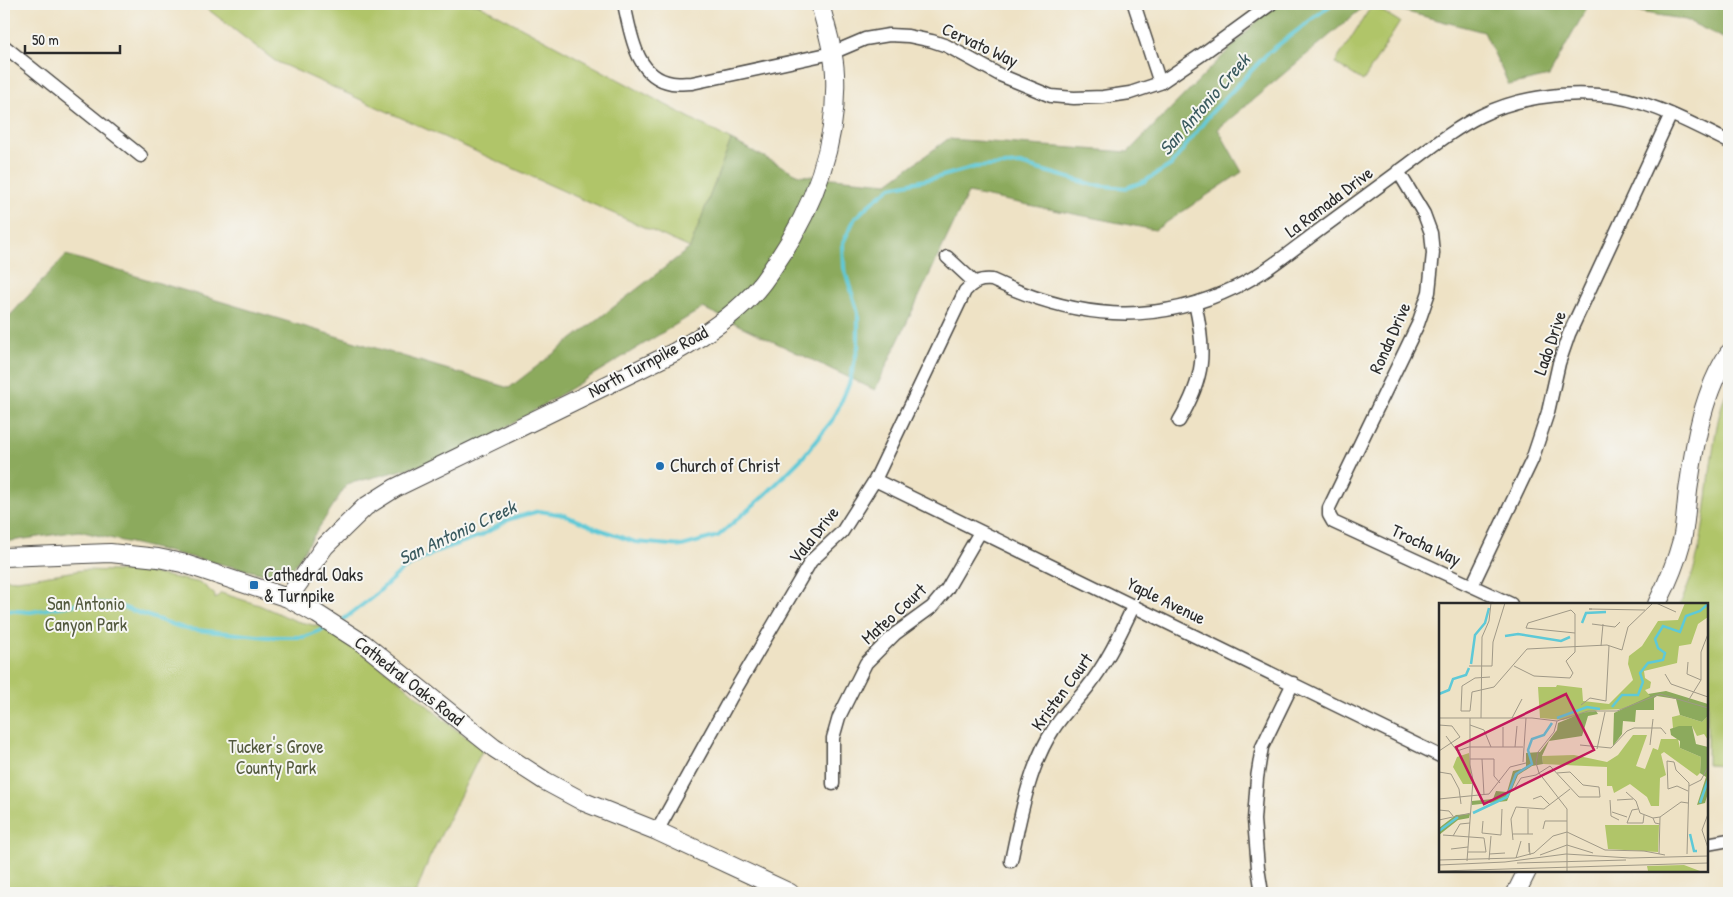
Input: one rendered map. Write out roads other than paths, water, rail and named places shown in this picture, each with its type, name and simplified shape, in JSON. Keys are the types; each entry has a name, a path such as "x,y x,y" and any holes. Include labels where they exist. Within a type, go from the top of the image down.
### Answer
{"main road":[{"name":"North Turnpike Road","path":"288,598 325,546 365,508 395,488 675,352 699,339 752,295 791,242 815,194 825,162 832,129 835,74 820,4"},
{"path":"1658,603 1668,582 1682,540 1696,440 1709,396 1719,371 1729,354"},
{"name":"Cathedral Oaks Road","path":"4,557 110,553 158,558 182,563 288,598 364,644 494,748 545,781 584,802 657,831 790,893"},
{"path":"1516,893 1526,872"}],"street":[{"name":"Cervato Way","path":"624,4 640,61 653,76 671,83 692,83 832,53 865,39 889,35 932,40 947,46 1000,75 1051,96 1074,98 1103,97 1130,93 1160,83 1271,4"},
{"path":"1134,4 1160,83"},
{"path":"4,46 142,156"},
{"name":"La Ramada Drive","path":"974,282 992,280 1044,302 1086,312 1109,314 1146,312 1172,309 1195,303 1235,288 1258,275 1398,171 1443,139 1481,116 1500,108 1541,97 1569,94 1601,95 1632,100 1671,114 1729,142"},
{"name":"Lado Drive","path":"1472,586 1532,460 1548,412 1559,363 1569,334 1671,114"},
{"name":"Ronda Drive","path":"1329,515 1329,508 1418,324 1429,292 1432,253 1431,233 1424,214 1398,171"},
{"path":"947,257 974,282"},
{"name":"Vala Drive","path":"657,831 730,699 811,561 842,532 875,480 965,291 974,282"},
{"path":"1179,421 1190,402 1200,376 1202,347 1195,303"},
{"name":"Yaple Avenue","path":"875,480 1439,756"},
{"name":"Trocha Way","path":"1329,515 1333,522 1508,603"},
{"name":"Mateo Court","path":"833,784 833,738 839,717 866,663 895,634 932,607 947,589 980,532"},
{"name":"Kristen Court","path":"1011,861 1020,815 1039,756 1053,730 1107,660 1134,605"},
{"path":"1262,893 1254,820 1256,778 1262,747 1293,683"},
{"path":"1708,844 1729,840"}],"waterway":[{"name":"San Antonio Creek","path":"340,622 374,596 402,570 438,551 482,535 510,519 539,511 564,515 635,542 682,546 718,536 765,495 803,457 834,418 849,384 858,347 858,313 844,268 843,243 855,218 872,202 891,187 975,167 1020,164 1094,185 1126,188 1145,181 1171,165 1211,113 1269,52 1332,4"},
{"name":"San Antonio Creek","path":"4,610 31,612 83,603 113,604 186,629 268,637 304,637 327,628"}],"place":[{"name":"Church of Christ","path":"660,466"},
{"name":"Cathedral Oaks & Turnpike","path":"254,585"}],"park label":[{"name":"San Antonio Canyon Park","path":"86,614"},
{"name":"Tucker's Grove County Park","path":"276,758"}]}
